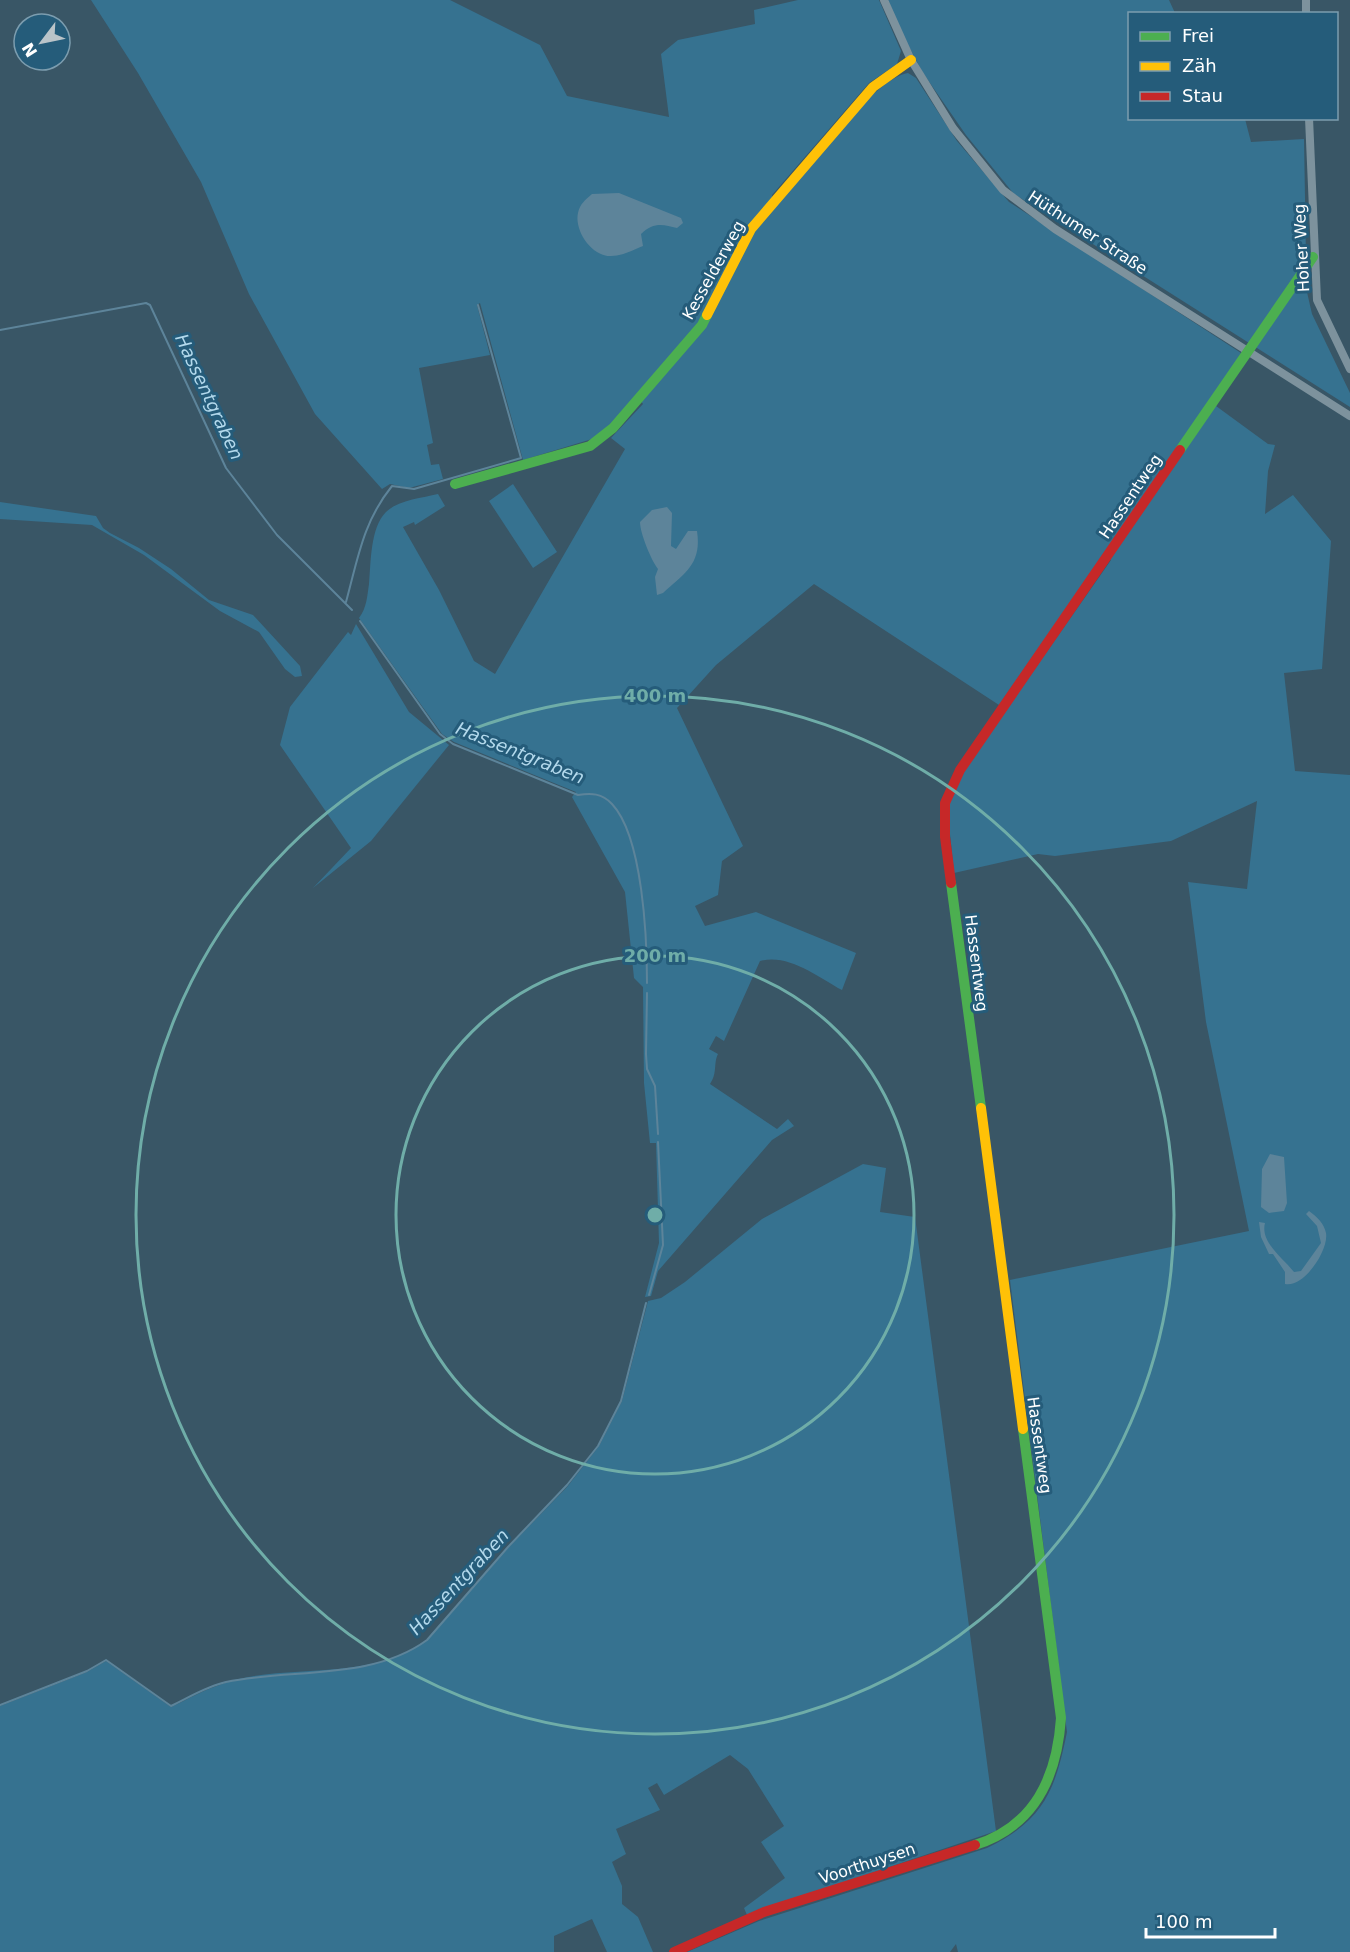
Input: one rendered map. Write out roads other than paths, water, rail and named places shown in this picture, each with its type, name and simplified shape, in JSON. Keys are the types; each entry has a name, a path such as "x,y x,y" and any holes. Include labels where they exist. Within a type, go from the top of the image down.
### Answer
{"street":[{"name":"Hüthumer Straße","path":"884,0 910,60 953,128 1003,190 1017,203 1350,416"},
{"name":"Kesselderweg","path":"455,484 590,446 614,428 702,325 751,229 873,87 910,60"},
{"name":"Hoher Weg","path":"1310,120 1313,257 1317,300 1350,369"},
{"name":"Hassentweg","path":"1051,1780 1060,1751 1062,1718 945,837 945,803 966,762 1313,257"},
{"name":"Voorthuysen","path":"674,1952 764,1912 994,1839 1015,1824 1035,1805 1051,1780"}],"waterway":[{"name":"Hassentgraben","path":"0,330 146,303 150,305 226,468 277,535 352,610"},
{"path":"346,602 368,527 374,513 392,486 414,489 521,458 478,305"},
{"name":"Hassentgraben","path":"360,621 440,734 453,744 578,795 596,795 612,804 622,819 631,840 637,864 644,916 647,983"},
{"name":"Hassentgraben","path":"647,993 647,1069 655,1086 658,1134"},
{"name":"Hassentgraben","path":"649,1295 663,1245 658,1142"},
{"name":"Hassentgraben","path":"0,1705 87,1671 106,1660 171,1706 205,1689 226,1682 356,1668 381,1662 405,1653 427,1640 508,1547 567,1485 598,1446 621,1401 646,1303"}]}
